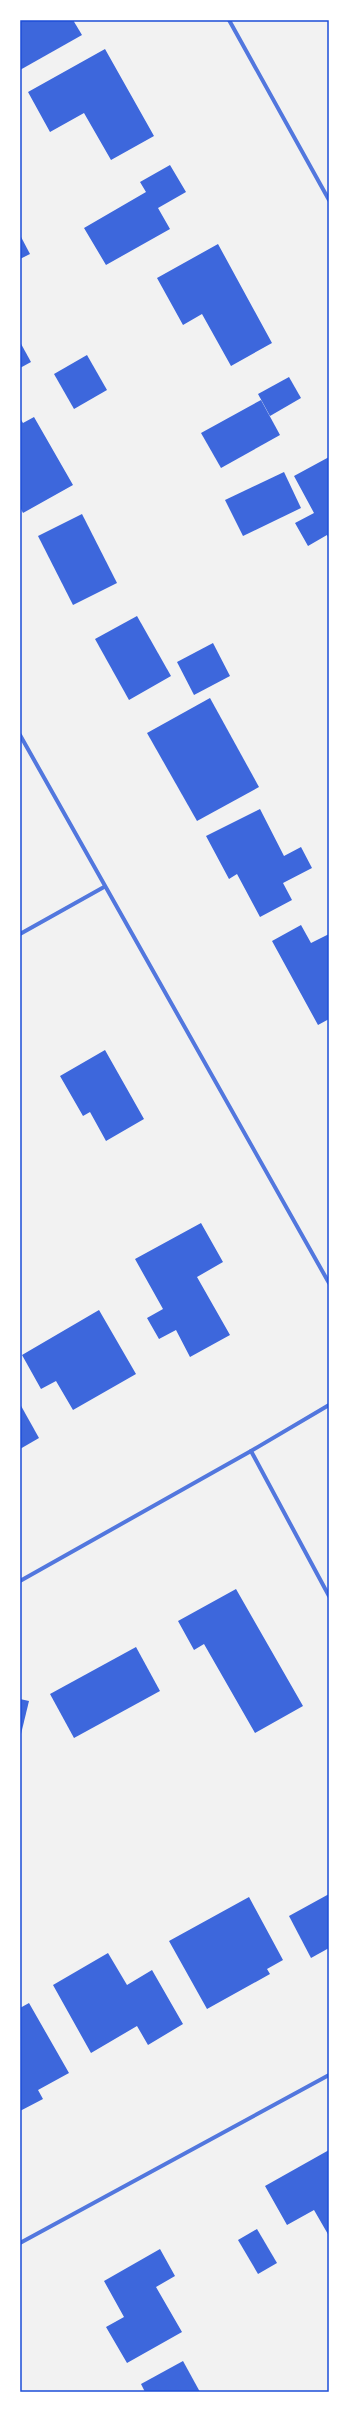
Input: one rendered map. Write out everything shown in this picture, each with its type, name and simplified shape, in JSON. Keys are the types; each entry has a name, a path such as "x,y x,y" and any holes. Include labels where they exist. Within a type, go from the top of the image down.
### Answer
{"street":[{"path":"228,20 329,200"},
{"path":"20,735 104,887 329,1283"},
{"path":"20,934 104,887"},
{"path":"20,1581 251,1451 329,1405"},
{"path":"251,1451 329,1596"},
{"path":"20,2243 329,2075"}],"building":[{"path":"20,20 73,20 82,35 20,70"},
{"path":"105,49 154,136 111,160 84,113 50,132 28,92"},
{"path":"170,165 186,192 158,208 170,229 106,265 84,228 146,192 140,182"},
{"path":"20,235 30,254 20,259"},
{"path":"218,244 272,343 231,366 202,314 183,325 157,278"},
{"path":"20,342 31,362 20,368"},
{"path":"87,355 107,390 74,409 54,374"},
{"path":"289,377 301,398 270,416 258,394"},
{"path":"261,400 280,435 221,468 201,433"},
{"path":"34,417 73,485 23,513 20,507 20,418 23,423"},
{"path":"329,457 329,539 327,535 308,546 295,523 314,513 294,476"},
{"path":"284,472 301,508 243,536 225,500"},
{"path":"82,514 117,583 73,605 38,536"},
{"path":"137,616 171,676 129,700 95,639"},
{"path":"213,643 230,676 194,695 177,662"},
{"path":"210,698 259,787 197,821 147,733"},
{"path":"260,809 284,856 301,847 312,868 283,883 292,900 260,917 237,874 229,879 206,836"},
{"path":"301,925 311,943 329,934 329,1019 318,1025 272,941"},
{"path":"105,1050 144,1119 106,1141 90,1112 83,1116 60,1076"},
{"path":"201,1223 223,1262 197,1277 230,1335 190,1357 176,1330 159,1339 147,1318 163,1309 135,1259"},
{"path":"99,1310 136,1374 73,1410 56,1381 41,1389 22,1355"},
{"path":"20,1404 39,1438 20,1449"},
{"path":"236,1589 303,1706 255,1733 204,1644 194,1650 178,1621"},
{"path":"136,1647 160,1691 74,1738 50,1694"},
{"path":"20,1699 29,1701 21,1734 20,1734"},
{"path":"329,1894 329,1948 311,1958 289,1916"},
{"path":"249,1897 283,1960 267,1969 270,1974 207,2009 169,1941"},
{"path":"108,1953 127,1985 152,1970 183,2024 148,2045 137,2026 91,2053 53,1985"},
{"path":"29,2003 69,2073 38,2090 43,2099 20,2111 20,2008"},
{"path":"329,2150 329,2236 314,2210 287,2225 265,2186"},
{"path":"257,2229 277,2263 258,2274 238,2240"},
{"path":"160,2249 175,2276 156,2287 182,2332 127,2363 106,2327 124,2317 104,2281"},
{"path":"183,2361 200,2392 145,2392 141,2384"}]}
